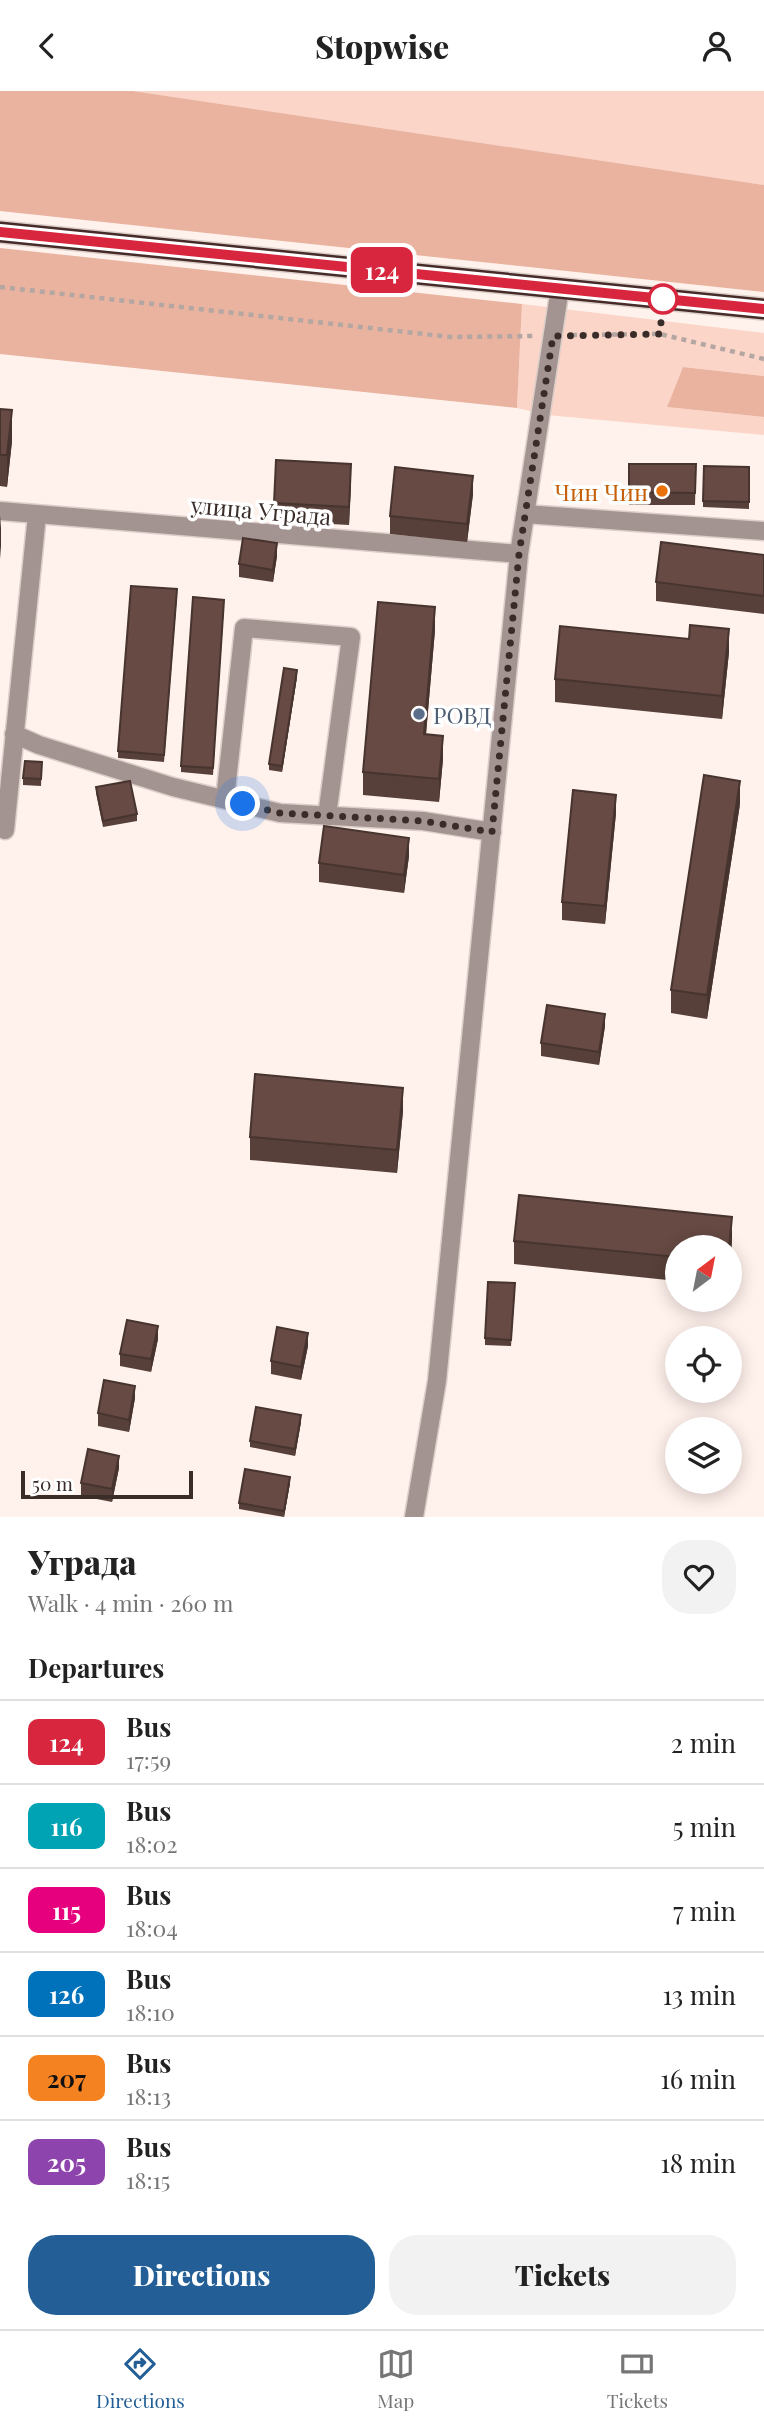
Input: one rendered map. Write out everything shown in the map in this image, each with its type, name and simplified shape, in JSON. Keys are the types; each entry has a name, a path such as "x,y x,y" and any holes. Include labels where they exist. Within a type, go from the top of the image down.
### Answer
{"highway":[{"path":"0,232 764,309"}],"street":[{"path":"414,1517 437,1381 519,554 560,288"},
{"name":"улица Уграда","path":"0,511 519,554"},
{"path":"525,513 764,531"},
{"path":"5,830 37,515"},
{"path":"225,799 244,628 351,637 327,815"},
{"path":"14,734 51,749 280,813 423,821 492,832"}],"path":[{"path":"0,287 451,337 660,334 764,359"}],"shaded area":[{"path":"0,91 133,91 764,185 764,292 0,211"},
{"path":"133,91 764,91 764,185"},
{"path":"0,248 522,304 517,408 0,354"},
{"path":"522,304 764,333 764,376 683,367 667,407 764,417 764,435 547,415 517,408"},
{"path":"683,367 764,376 764,417 667,407"}],"building":[{"path":"0,409 12,410 7,455 0,455"},
{"path":"276,460 351,464 349,507 274,503"},
{"path":"629,464 696,464 695,493 629,492"},
{"path":"704,466 749,467 749,502 703,501"},
{"path":"395,467 473,476 467,524 390,516"},
{"path":"243,538 277,543 273,570 239,564"},
{"path":"661,542 764,555 764,596 656,582"},
{"path":"131,586 177,589 164,755 118,751"},
{"path":"193,597 224,600 213,768 181,766"},
{"path":"378,602 435,607 424,734 443,736 439,779 363,772"},
{"path":"690,625 729,629 722,696 555,679 560,626 689,639"},
{"path":"284,668 297,670 282,766 269,764"},
{"path":"25,761 42,762 41,779 23,778"},
{"path":"704,775 740,781 707,995 671,990"},
{"path":"130,781 137,814 103,821 96,787"},
{"path":"573,790 616,795 605,906 562,902"},
{"path":"324,826 409,838 404,875 319,863"},
{"path":"547,1005 605,1014 599,1052 541,1043"},
{"path":"255,1074 403,1088 397,1150 250,1137"},
{"path":"519,1195 732,1217 730,1235 665,1235 665,1256 514,1241"},
{"path":"488,1282 515,1283 511,1340 485,1338"},
{"path":"127,1320 158,1326 151,1359 120,1354"},
{"path":"277,1327 308,1333 301,1367 271,1361"},
{"path":"104,1380 135,1386 129,1420 98,1413"},
{"path":"256,1407 301,1415 295,1449 250,1441"},
{"path":"88,1449 119,1456 112,1489 81,1483"},
{"path":"245,1469 290,1477 284,1511 239,1503"}],"bus line":[{"name":"124","path":"0,232 764,309"}],"place":[{"name":"Чин Чин","path":"662,491"},
{"name":"РОВД","path":"419,714"}],"route":[{"path":"243,804 280,813 423,821 492,832 519,554 553,336 660,334 663,299"}]}
